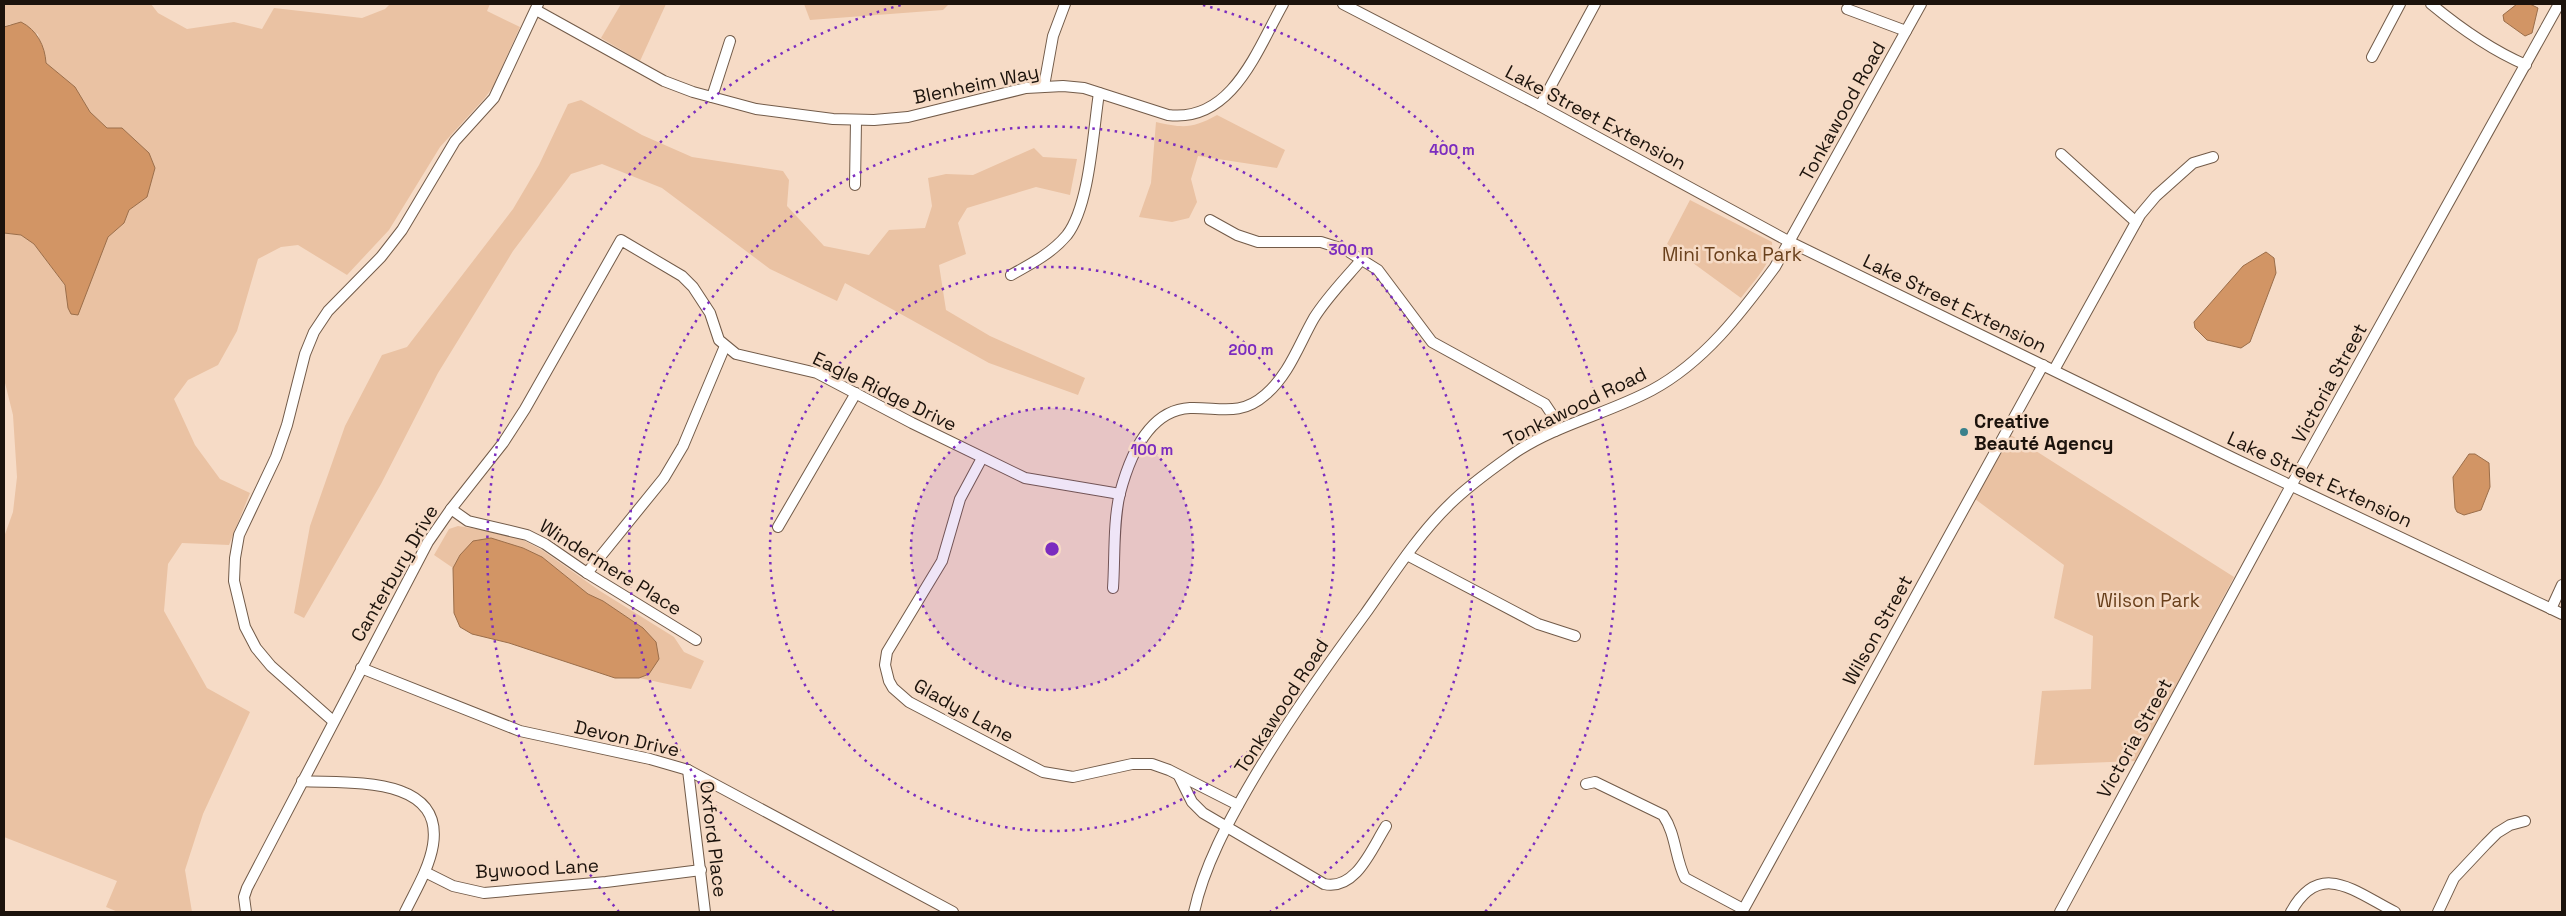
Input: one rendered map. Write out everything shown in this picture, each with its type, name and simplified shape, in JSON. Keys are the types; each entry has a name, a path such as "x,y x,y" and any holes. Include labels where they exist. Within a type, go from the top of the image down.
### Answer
{"street":[{"path":"1044,86 1053,36 1065,4"},
{"name":"Blenheim Way","path":"537,7 664,81 756,109 856,121 908,117 1044,86 1084,88 1168,115 1180,116 1207,110 1232,92 1283,4"},
{"name":"Lake Street Extension","path":"1343,4 1358,7 1790,242 2562,614"},
{"path":"1540,106 1595,4"},
{"name":"Tonkawood Road","path":"1194,912 1204,877 1238,805 1288,722 1407,555 1450,503 1484,475 1517,452 1555,432 1653,389 1683,369 1715,341 1748,304 1790,242 1921,4"},
{"path":"2372,57 2400,4"},
{"path":"2432,4 2477,38 2507,57 2526,65"},
{"name":"Victoria Street","path":"2060,912 2292,484 2559,4"},
{"path":"333,721 274,668 256,648 245,627 237,605 234,581 239,535 276,457 287,425 305,354 314,332 328,311 381,257 402,230 455,141 494,98 537,7"},
{"path":"1847,9 1906,31"},
{"path":"712,97 730,41"},
{"path":"1011,275 1055,248 1068,233 1078,215 1084,196 1099,93"},
{"path":"855,185 856,121"},
{"path":"2061,154 2136,222"},
{"path":"2054,370 2136,222 2156,196 2174,179 2193,163 2213,157"},
{"path":"1210,220 1247,239 1258,242 1329,243 1362,259 1378,270 1389,282 1418,326 1432,342 1545,404 1553,416 1555,432"},
{"name":"Canterbury Drive","path":"246,912 244,897 246,888 428,542 451,509 503,443 525,409 621,240 682,276 693,287 710,313 719,340 725,346"},
{"path":"1113,588 1120,494 1134,456 1146,433 1165,415 1190,408 1219,411 1235,410 1251,405 1276,384 1318,313 1362,259"},
{"path":"587,573 664,478 682,446 725,346"},
{"name":"Eagle Ridge Drive","path":"725,346 747,358 817,373 982,458 1025,478 1120,494"},
{"name":"Wilson Street","path":"1742,911 2044,365"},
{"path":"778,527 856,393"},
{"name":"Gladys Lane","path":"982,458 960,499 948,546 936,574 890,644 885,661 889,681 893,688 909,702 1043,772 1063,777 1084,776 1143,764 1160,766 1238,805"},
{"name":"Windermere Place","path":"451,509 468,521 527,535 545,544 587,573 696,640"},
{"path":"1407,555 1538,624 1576,636"},
{"path":"2551,609 2562,585"},
{"name":"Devon Drive","path":"361,668 520,731 650,759 688,770 953,912"},
{"name":"Oxford Place","path":"688,770 705,912"},
{"path":"1179,776 1198,809 1324,884 1332,886 1347,882 1353,877 1386,826"},
{"path":"302,781 392,787 416,798 432,820 432,846 425,872 405,912"},
{"path":"1586,784 1595,782 1663,815 1670,825 1680,868 1685,878 1742,911"},
{"path":"2438,912 2454,878 2486,844 2504,829 2525,821"},
{"name":"Bywood Lane","path":"425,872 453,886 484,893 606,882 701,870"},
{"path":"2291,912 2307,890 2317,884 2328,882 2340,885 2395,912"}],"green space":[{"path":"4,4 151,4 158,13 187,29 234,22 262,29 274,8 362,18 385,9 390,4 490,4 487,11 520,27 493,87 440,147 389,230 347,275 298,245 281,247 258,259 237,331 218,365 188,380 174,399 195,445 220,479 250,493 229,545 182,543 168,564 164,611 207,688 250,712 203,814 185,870 192,912 118,912 106,907 117,881 4,837 4,537 13,512 17,477 13,415 4,379 4,233 21,235 34,244 65,286 68,308 96,264 108,237 124,223 129,210 147,197 155,168 149,153 122,128 107,128 90,112 75,87 46,63 38,34 10,24 4,27"},
{"path":"621,4 666,4 640,61 601,38"},
{"path":"804,4 949,4 943,10 810,20"},
{"path":"581,100 642,135 692,157 783,171 789,180 787,206 824,246 869,255 889,230 925,228 932,206 928,178 946,174 973,175 1034,148 1043,157 1077,159 1070,195 1036,187 967,208 958,223 966,254 939,265 946,310 990,336 1085,378 1078,395 989,363 845,283 837,301 770,269 662,188 602,164 571,174 513,251 438,373 381,484 304,618 294,613 310,526 345,426 382,355 407,347 513,209 539,165 568,104"},
{"path":"1217,115 1285,150 1277,168 1198,156 1191,179 1197,202 1189,218 1172,222 1139,217 1151,183 1156,122 1187,126 1201,123"},
{"name":"Mini Tonka Park","path":"1690,200 1772,242 1772,250 1766,265 1741,298 1667,244"},
{"name":"Wilson Park","path":"2006,432 2234,577 2136,761 2034,765 2042,691 2091,689 2093,636 2054,618 2064,565 1971,496"},
{"path":"458,526 490,531 521,539 542,550 600,591 674,637 684,652 704,661 691,689 639,678 649,674 643,628 603,601 588,594 542,557 514,545 460,555 453,568 434,555 449,529"}],"shaded area":[{"path":"2517,4 2530,4 2538,8 2532,33 2525,36 2504,21 2503,15"},
{"path":"21,22 36,34 42,45 46,63 75,87 90,112 107,128 122,128 149,153 155,168 147,197 129,210 124,223 108,237 78,315 71,314 68,308 65,285 34,244 21,235 4,233 4,27"},
{"path":"2266,252 2274,258 2276,273 2250,342 2241,348 2207,340 2195,328 2194,322 2243,266"},
{"path":"2469,454 2475,454 2489,463 2490,487 2481,510 2464,515 2457,512 2455,508 2453,477"},
{"path":"491,538 523,548 542,557 588,594 603,601 643,628 656,642 659,659 649,674 639,678 615,678 509,643 472,634 460,627 454,613 453,568 460,555 473,541"}],"place":[{"name":"Creative Beauté Agency","path":"1964,432"}]}
